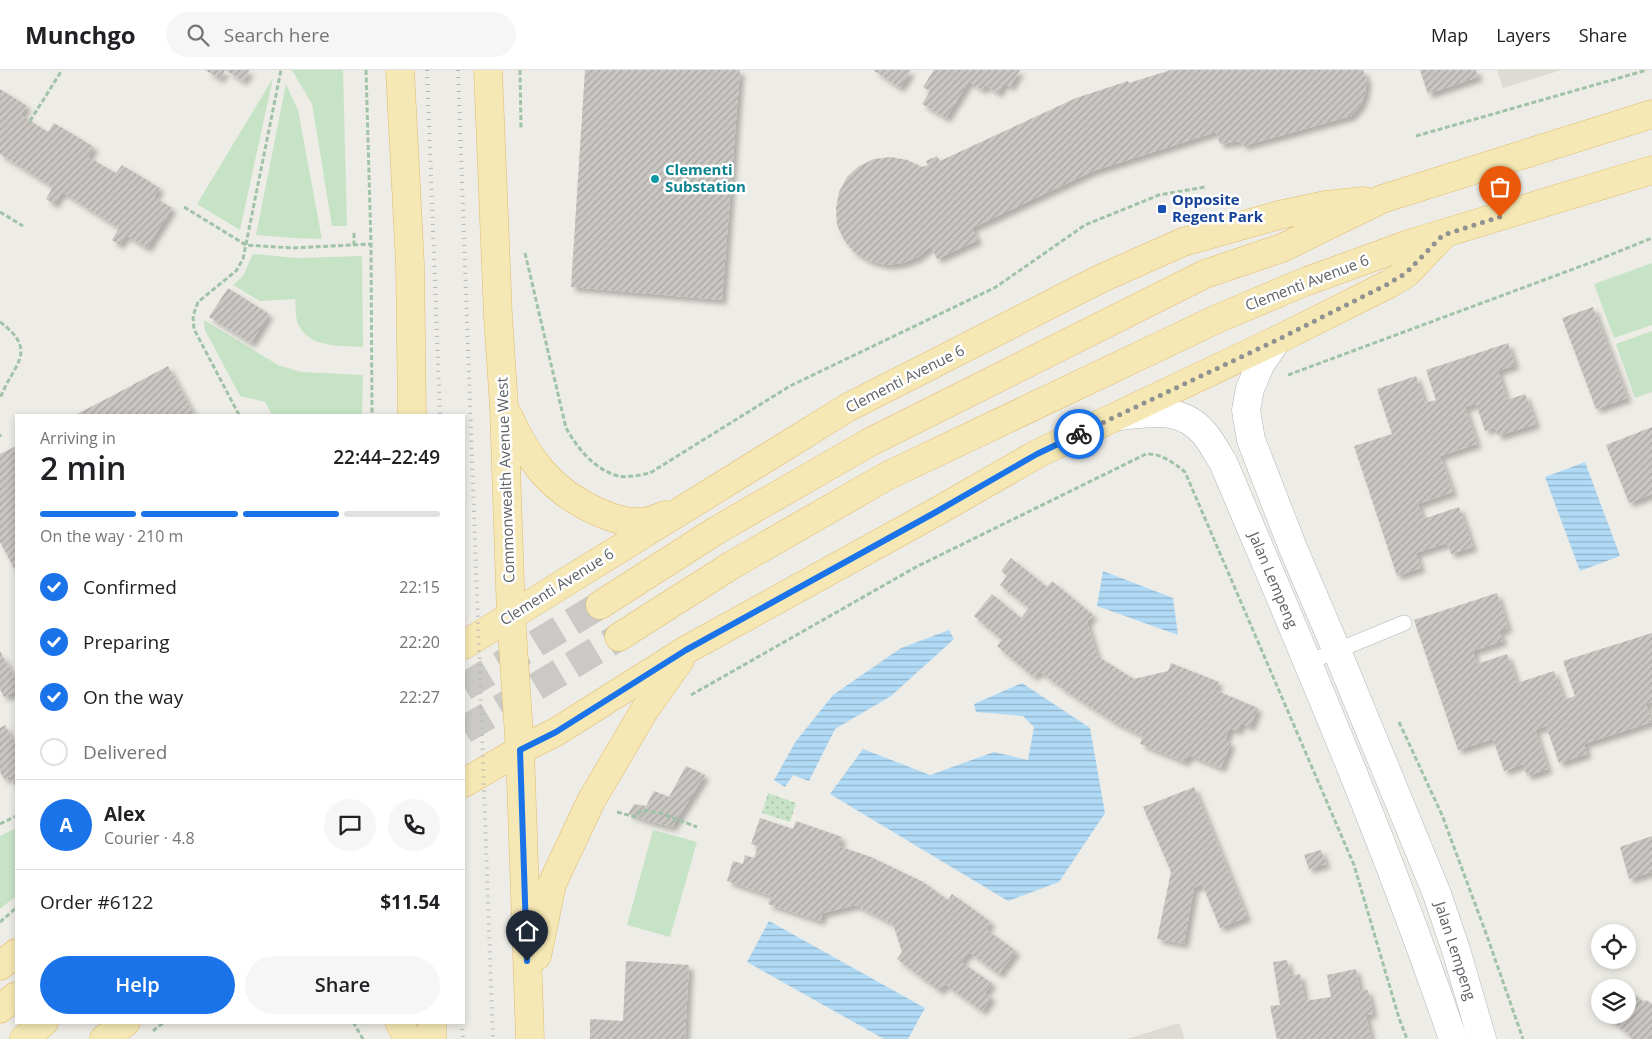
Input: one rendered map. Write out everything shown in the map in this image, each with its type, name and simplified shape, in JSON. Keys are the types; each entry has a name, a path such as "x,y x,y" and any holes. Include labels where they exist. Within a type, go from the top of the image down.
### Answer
{"main road":[{"path":"400,70 410,264 412,414"},
{"name":"Commonwealth Avenue West","path":"488,70 498,316 504,407 511,616 520,750 530,1039"},
{"name":"Clementi Avenue 6","path":"600,605 717,530 870,442 1205,274 1282,248 1382,199 1652,114"},
{"name":"Clementi Avenue 6","path":"619,637 732,565 886,476 1219,318 1307,281 1412,243 1652,170"},
{"name":"Clementi Avenue 6","path":"465,644 847,408 1100,279 1183,242 1279,215 1326,205 1382,199"},
{"name":"Clementi Avenue 6","path":"465,782 520,750 556,732 686,650 1037,454 1277,340 1406,273 1443,235"},
{"path":"504,407 519,439 537,466 557,488 582,505 614,519 641,523 686,509"},
{"path":"528,1000 552,884 591,801 644,711 686,650"},
{"path":"0,966 15,954"},
{"path":"0,1010 15,997"},
{"path":"24,1039 42,1024"},
{"path":"104,1039 123,1024"},
{"path":"400,1024 408,1039"},
{"path":"432,1024 432,1039"}],"street":[{"name":"Jalan Lempeng","path":"1277,340 1260,365 1250,389 1246,410 1251,440 1293,548 1437,894 1456,950 1482,1039"},
{"name":"Jalan Lempeng","path":"1116,416 1164,412 1184,418 1204,432 1223,462 1309,662 1371,817 1413,924 1453,1039"}],"lane":[{"path":"1309,662 1404,623"},
{"path":"1371,817 1398,800"},
{"path":"1383,851 1412,836"}],"path":[{"path":"30,121 62,70"},
{"path":"238,414 194,329 193,316 198,302 236,271 243,259 281,70"},
{"path":"366,70 371,244 372,414"},
{"path":"520,70 521,136"},
{"path":"1416,136 1647,70"},
{"path":"525,250 566,428 576,445 590,460 619,476 635,476 650,473 790,386 996,287 1085,225 1159,195 1205,187"},
{"path":"184,208 246,245 293,248 371,244"},
{"path":"0,212 23,226"},
{"path":"354,233 354,245"},
{"path":"1282,380 1289,374 1652,238"},
{"path":"0,322 14,335 21,347 21,358 0,399"},
{"path":"687,700 693,693 916,567 1146,454 1156,453 1186,472 1354,865 1399,1018 1407,1039"},
{"path":"1398,719 1442,815 1523,1039"},
{"path":"610,809 635,817 642,810 660,813 697,827"},
{"path":"0,824 15,816"},
{"path":"0,922 15,909"},
{"path":"355,1024 363,1039"}],"shaded area":[{"path":"1497,70 1562,70 1503,88"},
{"path":"1179,1023 1185,1039 1127,1039"}],"green space":[{"path":"292,70 343,70 347,226 332,226 312,104"},
{"path":"273,78 240,230 197,204"},
{"path":"286,84 298,110 322,239 256,235"},
{"path":"253,254 297,258 362,256 363,347 337,346 319,342 304,333 299,326 296,316 295,299 260,301 233,285 243,276"},
{"path":"1652,263 1652,325 1614,338 1594,284"},
{"path":"204,320 278,365 301,372 363,375 362,414 271,414 265,402 240,396 205,330"},
{"path":"1652,331 1652,392 1635,398 1616,344"},
{"path":"768,793 796,803 790,822 762,813"},
{"path":"15,828 15,897 0,909 0,836"},
{"path":"653,830 697,842 670,937 627,925"}],"water":[{"path":"1585,462 1620,556 1580,571 1545,477"},
{"path":"1103,571 1173,598 1178,635 1097,606"},
{"path":"949,630 954,639 891,696 835,729 809,781 793,775 785,787 774,780 796,741 833,695 901,648"},
{"path":"1022,683 1090,728 1105,813 1059,882 1008,901 830,794 863,749 930,775 994,752 1028,760 1034,727 1023,716 976,712 974,704"},
{"path":"769,921 925,1008 908,1039 884,1039 747,962"}],"building":[{"path":"205,70 225,70 220,79"},
{"path":"225,70 250,70 243,81"},
{"name":"Clementi Substation","path":"585,70 740,70 722,300 571,287"},
{"path":"873,70 911,70 900,88"},
{"path":"934,70 1020,70 1010,87 1004,83 998,93 985,85 982,90 969,81 946,118 922,104 930,91 923,87"},
{"path":"1171,70 1363,70 1367,81 1365,94 1360,106 1351,116 1243,146 1241,141 1220,144 1216,132 1093,171 972,228 978,240 937,259 931,246 918,257 903,263 886,265 870,261 855,253 844,240 837,225 836,208 839,192 847,177 859,166 874,159 891,157 907,160 922,167 928,165 926,161 937,156 940,161 1076,98 1128,81 1129,83"},
{"path":"1420,70 1476,70 1478,77 1428,94"},
{"path":"0,89 27,106 21,115 48,132 54,123 94,147 88,157 116,173 122,165 160,188 154,197 172,208 147,248 126,235 119,245 112,240 119,228 62,192 54,204 46,199 53,187 0,154"},
{"path":"228,288 269,314 251,343 209,317"},
{"path":"1593,307 1627,398 1596,409 1562,318"},
{"path":"1508,343 1515,365 1498,371 1507,400 1525,394 1536,424 1498,436 1495,427 1485,431 1476,404 1465,407 1477,444 1440,456 1453,492 1418,504 1423,519 1459,507 1473,547 1451,554 1447,543 1416,553 1421,568 1397,576 1354,446 1392,434 1377,389 1416,376 1425,403 1436,400 1426,370"},
{"path":"168,366 193,414 77,414"},
{"path":"1652,427 1652,494 1629,503 1606,445"},
{"path":"15,446 15,570 0,542 0,454"},
{"path":"1011,558 1047,587 1052,581 1093,615 1087,622 1097,656 1134,679 1168,671 1171,663 1219,682 1215,690 1258,708 1250,727 1241,723 1238,731 1230,728 1225,740 1231,743 1221,768 1189,755 1185,762 1140,744 1143,736 1116,723 1039,671 1034,677 997,646 1002,640 974,616 992,594 1021,618 1029,608 1000,585 1007,576 1001,571"},
{"path":"1497,593 1508,628 1499,631 1503,641 1473,651 1477,664 1507,654 1517,683 1554,671 1564,700 1575,696 1563,661 1652,633 1652,702 1646,704 1652,722 1584,744 1587,754 1559,763 1546,726 1535,730 1548,769 1527,776 1523,764 1504,771 1493,739 1458,750 1414,620"},
{"path":"0,651 15,678 15,692 4,697 0,689"},
{"path":"5,725 15,744 15,786 10,776 4,779 0,772 0,728"},
{"path":"686,766 705,775 672,827 628,814 634,804 646,806 654,791 669,797"},
{"path":"1194,787 1247,917 1220,928 1202,884 1194,888 1184,944 1157,939 1171,872 1143,807"},
{"path":"760,818 793,829 796,821 842,837 839,846 871,857 923,882 948,900 952,894 991,922 986,929 1016,951 999,974 969,952 961,962 992,983 985,993 992,997 982,1011 945,984 940,991 897,959 902,952 893,924 856,905 823,913 820,921 768,904 771,896 727,881 733,861 743,864 745,855 754,858 758,846 751,844"},
{"path":"1652,836 1652,872 1629,879 1620,847"},
{"path":"1321,850 1326,864 1309,869 1304,855"},
{"path":"1287,960 1290,976 1300,974 1305,1001 1331,997 1327,975 1356,969 1360,991 1368,990 1373,1014 1366,1015 1371,1039 1277,1039 1270,1006 1280,1005 1273,962"},
{"path":"626,961 689,965 685,1039 590,1039 590,1019 623,1021"},
{"path":"1636,996 1644,1002 1646,1000 1652,1004 1652,1039 1632,1039 1629,1037 1630,1035 1616,1024 1636,1024"}],"tunnel":[{"path":"465,686 600,605"},
{"path":"465,729 619,637"}],"railway":[{"path":"427,70 440,414"},
{"path":"458,70 493,1039"},
{"path":"462,1024 463,1039"}],"way so far":[{"path":"1079,434 1277,340 1388,284 1406,273 1443,235 1500,217"}],"place":[{"name":"Clementi Substation","path":"655,179"},
{"name":"Opposite Regent Park","path":"1162,209"}],"route":[{"path":"527,961 520,750 556,732 686,650 1037,454 1079,434"}]}
